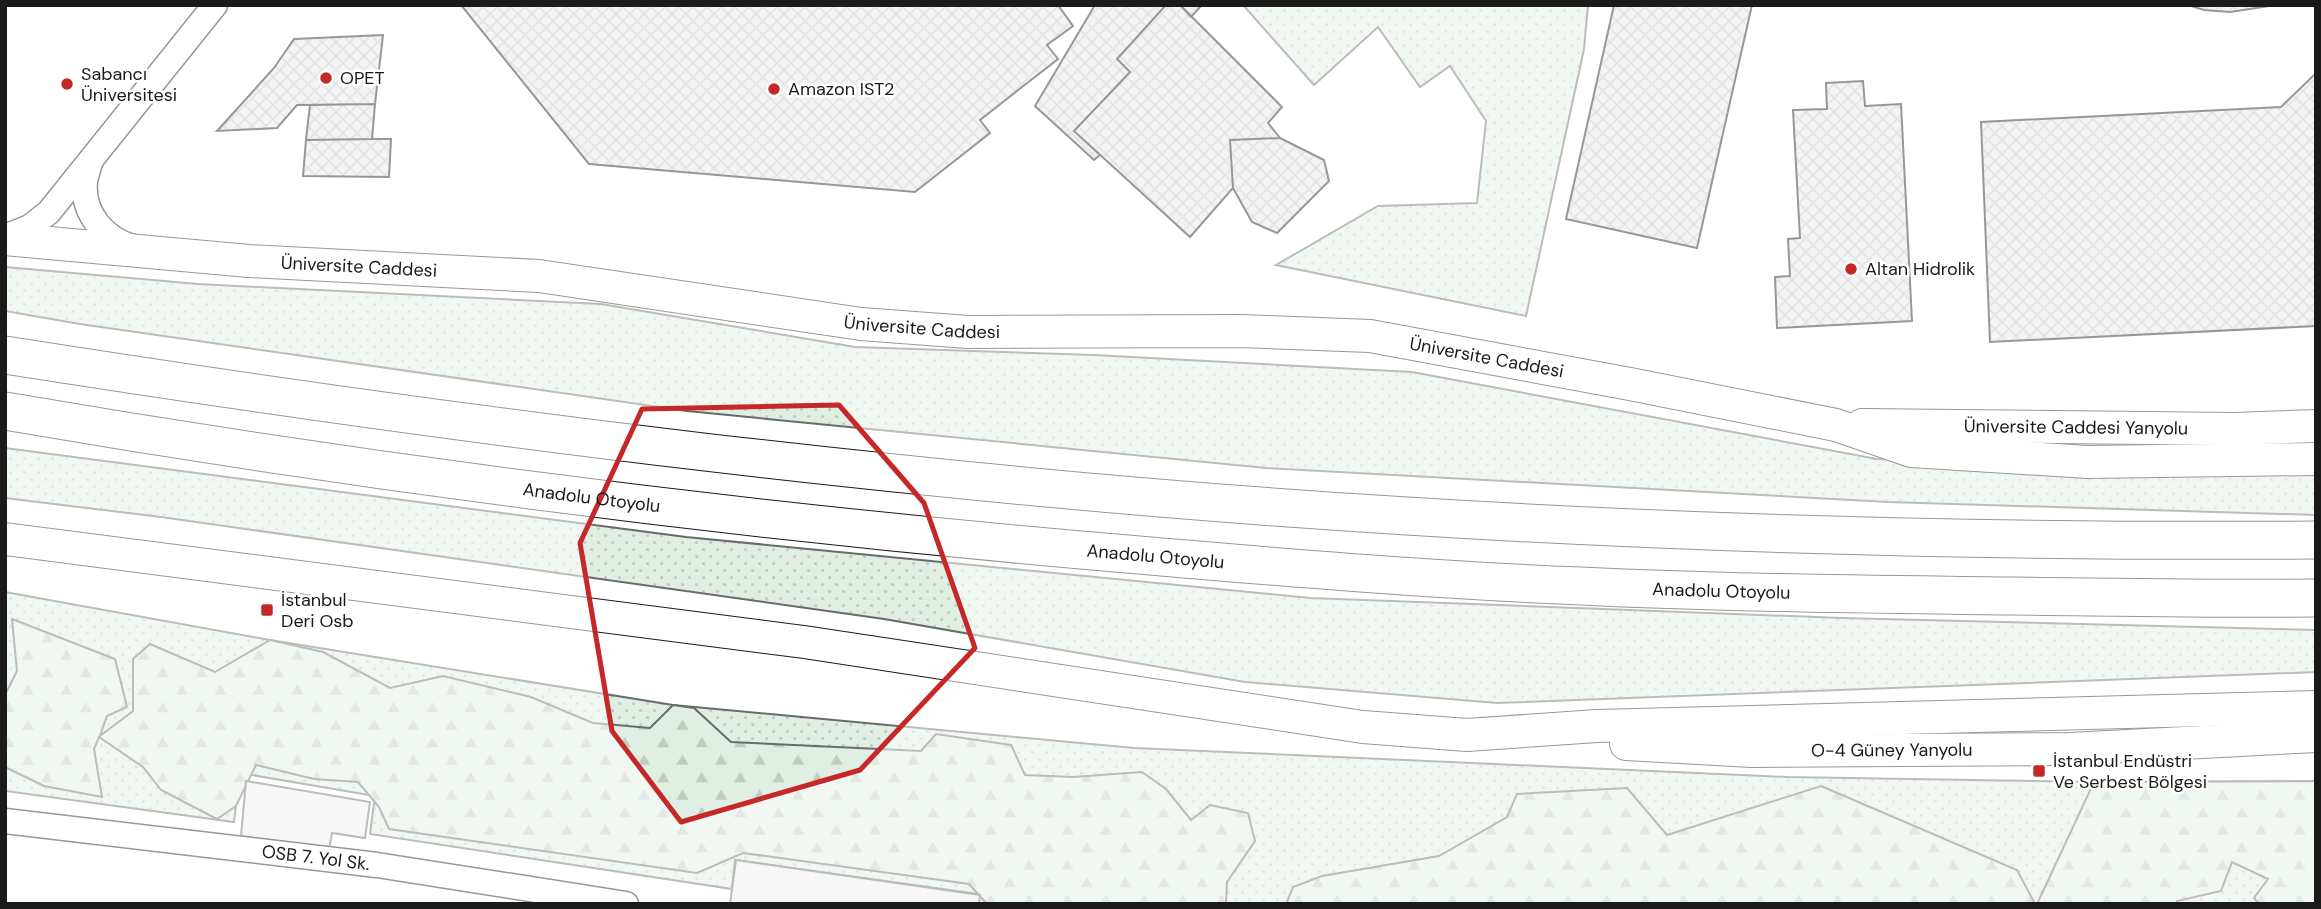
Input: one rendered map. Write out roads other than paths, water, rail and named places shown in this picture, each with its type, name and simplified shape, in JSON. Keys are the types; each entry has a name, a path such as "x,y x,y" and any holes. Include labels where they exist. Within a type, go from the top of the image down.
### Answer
{"highway":[{"path":"5,355 535,433 933,478 1252,505 1555,525 1833,536 2099,541 2316,540"},
{"name":"Anadolu Otoyolu","path":"5,411 168,439 536,492 971,540 1175,558 1578,586 1792,593 2316,598"}],"main road":[{"name":"Üniversite Caddesi","path":"5,238 248,261 539,276 861,324 954,331 1241,331 1370,336 1617,381 1836,425"},
{"name":"Üniversite Caddesi Yanyolu","path":"1836,425 2221,429 2316,426"},
{"path":"1836,425 1911,452 2088,462 2316,459"},
{"path":"5,539 804,642 1363,727 1467,735 1597,726 2316,707"},
{"path":"5,552 50,545"},
{"name":"O-4 Güney Yanyolu","path":"1467,735 1752,751 2070,749 2316,736"}],"street":[{"path":"5,238 30,227 49,212 215,5"},
{"path":"92,156 85,182 88,208 101,230 121,244 155,253"},
{"name":"OSB 7. Yol Sk.","path":"5,821 377,865 626,904"}],"place":[{"name":"OPET","path":"326,78"},
{"name":"Sabancı Üniversitesi","path":"67,84"},
{"name":"Amazon IST2","path":"774,89"},
{"name":"Altan Hidrolik","path":"1851,269"},
{"name":"İstanbul Deri Osb","path":"267,610"},
{"name":"İstanbul Endüstri Ve Serbest Bölgesi","path":"2039,771"}]}
